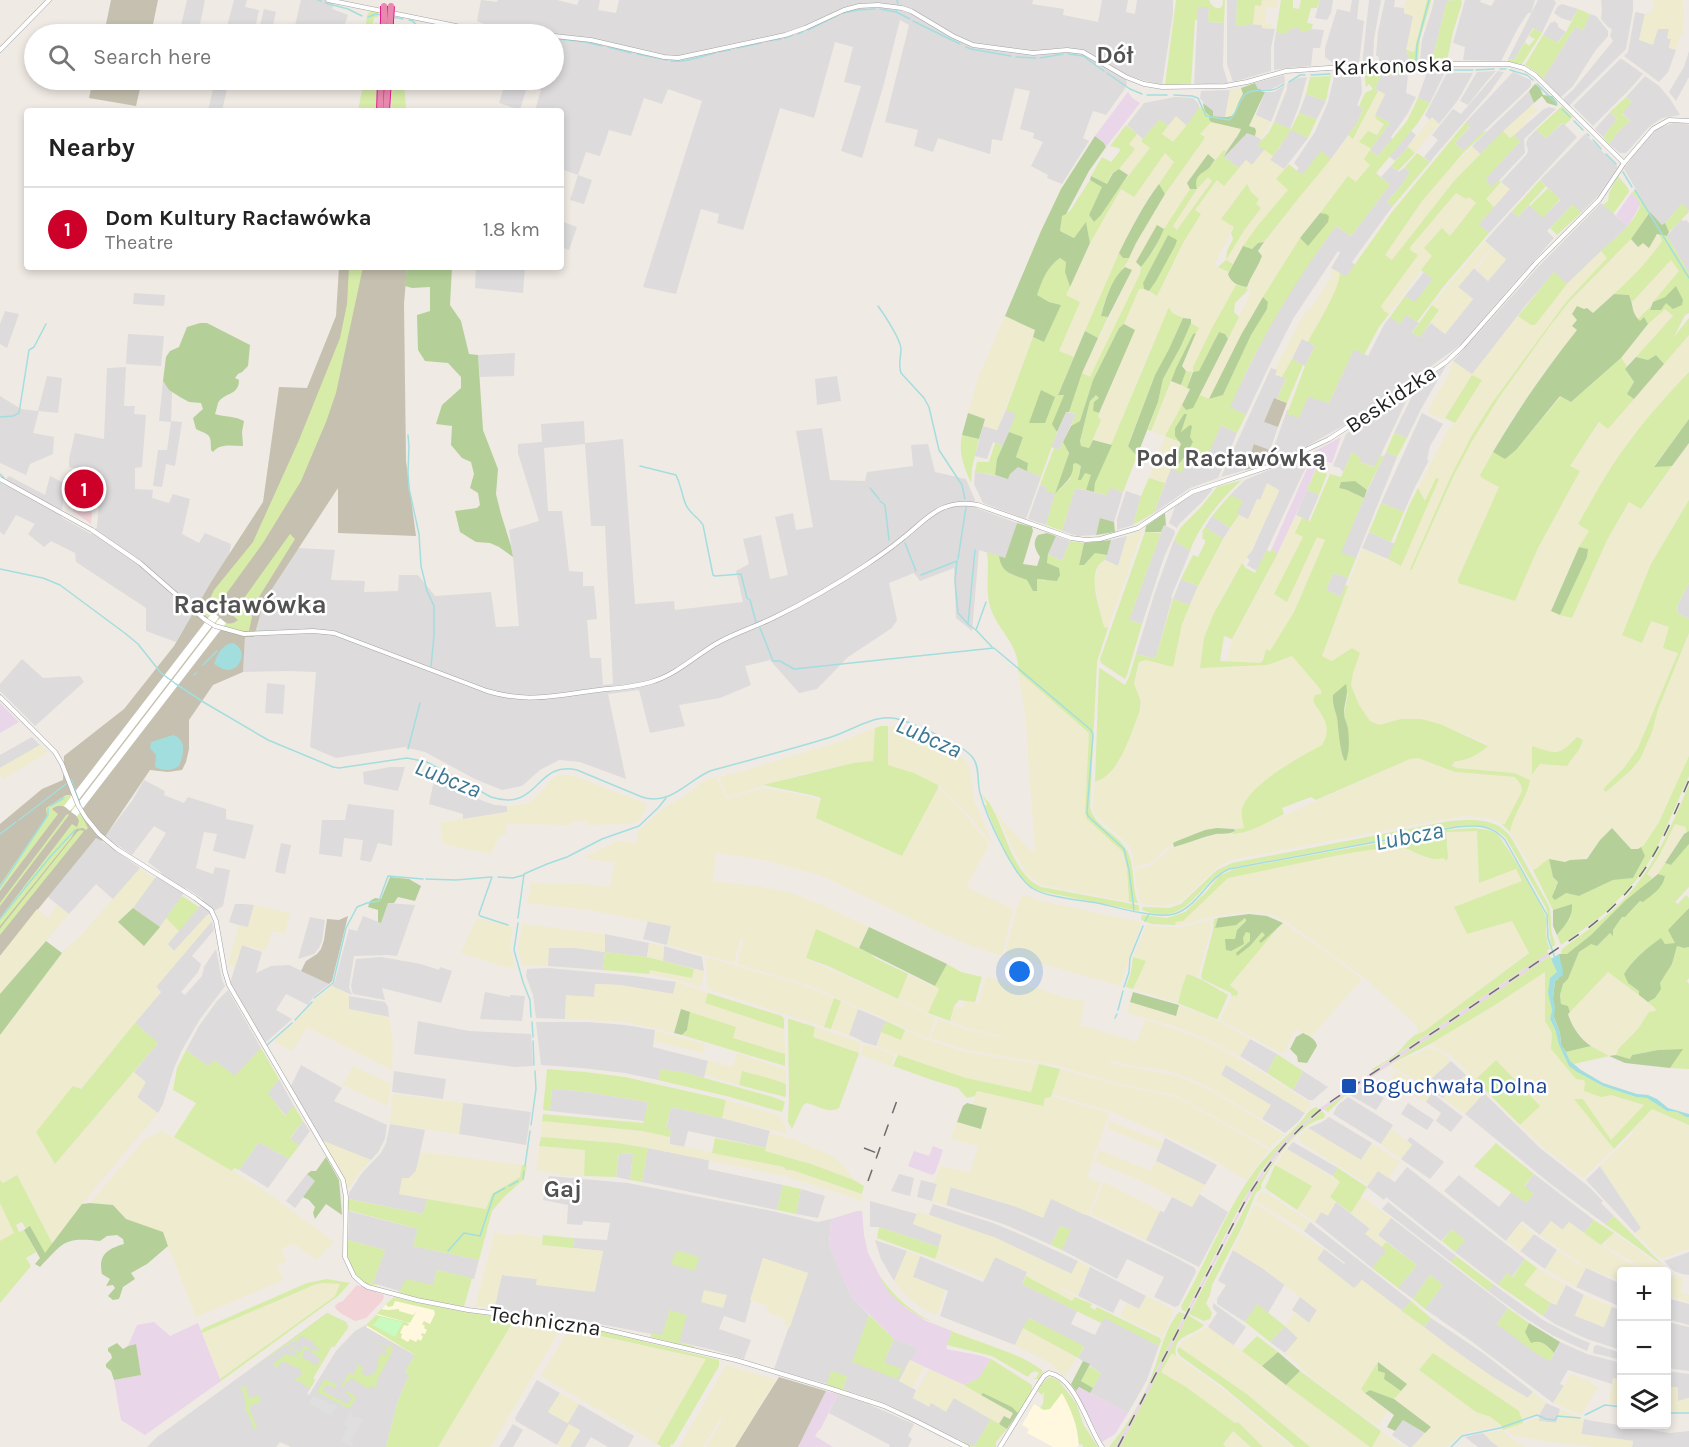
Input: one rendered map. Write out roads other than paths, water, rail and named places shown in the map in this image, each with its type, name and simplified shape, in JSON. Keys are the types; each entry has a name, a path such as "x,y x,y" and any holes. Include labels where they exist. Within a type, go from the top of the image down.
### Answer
{"highway":[{"path":"386,24 389,2"},
{"path":"380,108 381,90"},
{"path":"386,108 387,90"}],"street":[{"path":"25,24 49,0"},
{"path":"328,0 446,24"},
{"name":"Karkonoska","path":"564,37 678,58 785,35 844,10 878,5 902,8 974,45 1033,53 1066,50 1083,52 1126,77 1153,86 1182,88 1238,84 1277,72 1397,63 1510,64 1524,68 1535,75 1624,163"},
{"path":"0,50 24,26"},
{"name":"Beskidzka","path":"0,479 92,530 140,563 215,626 244,634 334,633 487,692 521,699 637,685 661,679 722,640 783,613 864,566 902,540 928,516 941,508 962,503 978,505 1071,538 1086,540 1100,538 1138,528 1192,492 1276,464 1322,442 1452,357 1536,263 1599,200 1646,136 1664,122 1676,119 1689,121"},
{"name":"Techniczna","path":"0,697 56,755 78,804 98,833 117,849 211,910 216,921 229,985 343,1180 346,1197 345,1257 349,1269 363,1284 441,1305 590,1326 736,1360 884,1406 967,1447"},
{"path":"1000,1447 1038,1385 1049,1373 1059,1377 1077,1398 1102,1447"}],"water":[{"path":"233,643 238,646 242,654 236,667 225,670 214,664 223,648"},
{"path":"173,735 181,740 183,748 179,766 167,770 155,767 156,755 150,748 151,742"},
{"path":"1559,954 1563,975 1555,981 1554,1017 1560,1033 1561,1045 1570,1061 1603,1083 1637,1094 1648,1095 1668,1108 1689,1114 1689,1117 1667,1111 1647,1098 1636,1097 1603,1086 1569,1066 1550,1019 1552,1010 1548,993 1550,978 1557,972 1551,959"}],"waterway":[{"path":"897,0 898,4"},
{"path":"1416,60 1417,45 1429,0"},
{"path":"325,3 348,9 362,16"},
{"path":"843,13 875,9"},
{"path":"880,9 896,12"},
{"path":"897,10 896,12 910,19"},
{"path":"368,17 381,15"},
{"path":"808,30 838,15"},
{"path":"392,17 403,19"},
{"path":"409,20 415,24"},
{"path":"913,21 960,44"},
{"path":"798,34 804,31"},
{"path":"785,38 793,35"},
{"path":"767,41 781,39"},
{"path":"564,40 602,46"},
{"path":"737,48 761,43"},
{"path":"608,47 631,53"},
{"path":"966,47 1011,56"},
{"path":"718,52 730,50"},
{"path":"671,61 688,60 715,53"},
{"path":"637,54 668,60"},
{"path":"1040,58 1063,54"},
{"path":"1068,54 1083,56 1104,71"},
{"path":"1016,57 1036,58"},
{"path":"1476,70 1494,69"},
{"path":"1500,69 1506,69"},
{"path":"1449,70 1473,70"},
{"path":"1510,70 1527,75 1533,80"},
{"path":"1408,72 1423,71"},
{"path":"1430,71 1442,71"},
{"path":"1366,73 1402,72"},
{"path":"1107,73 1130,89 1142,94"},
{"path":"1344,74 1359,73"},
{"path":"1311,75 1330,74"},
{"path":"1289,82 1300,75 1305,75"},
{"path":"1174,95 1198,98 1206,116 1229,120 1247,93 1275,89 1284,84"},
{"path":"1537,84 1557,104"},
{"path":"1147,95 1167,95"},
{"path":"1562,109 1570,117"},
{"path":"1574,121 1583,130"},
{"path":"1593,140 1601,149"},
{"path":"1606,154 1616,164"},
{"path":"1623,172 1632,187"},
{"path":"1635,190 1689,278"},
{"path":"878,306 892,327 900,345 901,373 924,398 929,407 939,450 962,485 965,499"},
{"path":"0,417 19,413 29,350 34,347 46,324"},
{"path":"408,435 409,488 419,534 421,566 427,591 434,606 431,666"},
{"path":"640,466 676,475 686,505 703,525 713,575 741,574 756,622"},
{"path":"0,474 4,478"},
{"path":"870,488 879,499"},
{"path":"880,501 885,505 889,540"},
{"path":"958,559 966,507"},
{"path":"905,543 916,571"},
{"path":"975,550 968,624 976,630"},
{"path":"921,575 957,561 955,581 958,613 968,624"},
{"name":"Lubcza","path":"0,569 43,578 60,585 138,644 161,673 176,684 268,740 333,767 407,758 427,762 491,797 507,800 519,798 528,793 553,772 563,769 577,770 652,799 670,795 710,771 835,736 877,719 892,718 935,734 959,747 973,758 977,766 983,803 994,830 1017,871 1032,888 1039,891 1138,912 1158,915 1174,914 1190,905 1214,879 1229,869 1456,827 1483,827 1489,828 1505,840 1547,915 1548,938 1555,958"},
{"path":"986,602 976,630 992,647"},
{"path":"760,628 773,661 780,661 794,669 994,648 1091,730 1093,735 1087,812 1088,816 1124,849 1134,910"},
{"path":"203,665 217,651"},
{"path":"408,749 420,703"},
{"path":"71,779 79,805"},
{"path":"19,820 66,784"},
{"path":"50,806 64,798"},
{"path":"518,918 524,874 567,857 602,839 639,826 666,798"},
{"path":"0,887 48,815 48,808"},
{"path":"0,834 16,822"},
{"path":"0,919 75,830"},
{"path":"498,877 513,878 524,875"},
{"path":"314,998 333,983 346,928 357,907 379,901 388,876 423,879"},
{"path":"426,879 456,880 491,877"},
{"path":"492,877 479,914 508,925"},
{"path":"1145,921 1149,914"},
{"path":"518,923 514,950 530,1000 531,1017"},
{"path":"1124,987 1129,972 1130,958 1143,926"},
{"path":"1118,1010 1123,991"},
{"path":"295,1020 312,1002"},
{"path":"1115,1018 1117,1014"},
{"path":"532,1022 533,1037"},
{"path":"267,1045 292,1023"},
{"path":"533,1041 534,1065"},
{"path":"531,1125 536,1089 535,1071"},
{"path":"525,1166 530,1131"},
{"path":"523,1179 524,1171"},
{"path":"509,1186 518,1181"},
{"path":"448,1251 464,1233 480,1236 494,1194 505,1188"},
{"path":"1585,1415 1605,1405 1617,1406"},
{"path":"1671,1413 1689,1413"},
{"path":"1451,1447 1462,1436 1500,1428 1537,1415 1555,1420 1557,1416 1580,1418"}],"railway":[{"path":"1118,1447 1244,1203 1294,1134 1333,1100 1588,928 1607,912 1624,896 1649,862 1670,824 1689,780"},
{"path":"868,1181 900,1092"},
{"path":"864,1148 882,1155"}],"place":[{"name":"Dom Kultury Racławówka","path":"84,489"},
{"name":"Boguchwała Dolna","path":"1349,1086"}],"district":[{"name":"Dół","path":"1115,55"},
{"name":"Pod Racławówką","path":"1231,458"},
{"name":"Racławówka","path":"250,604"},
{"name":"Gaj","path":"563,1189"}]}
